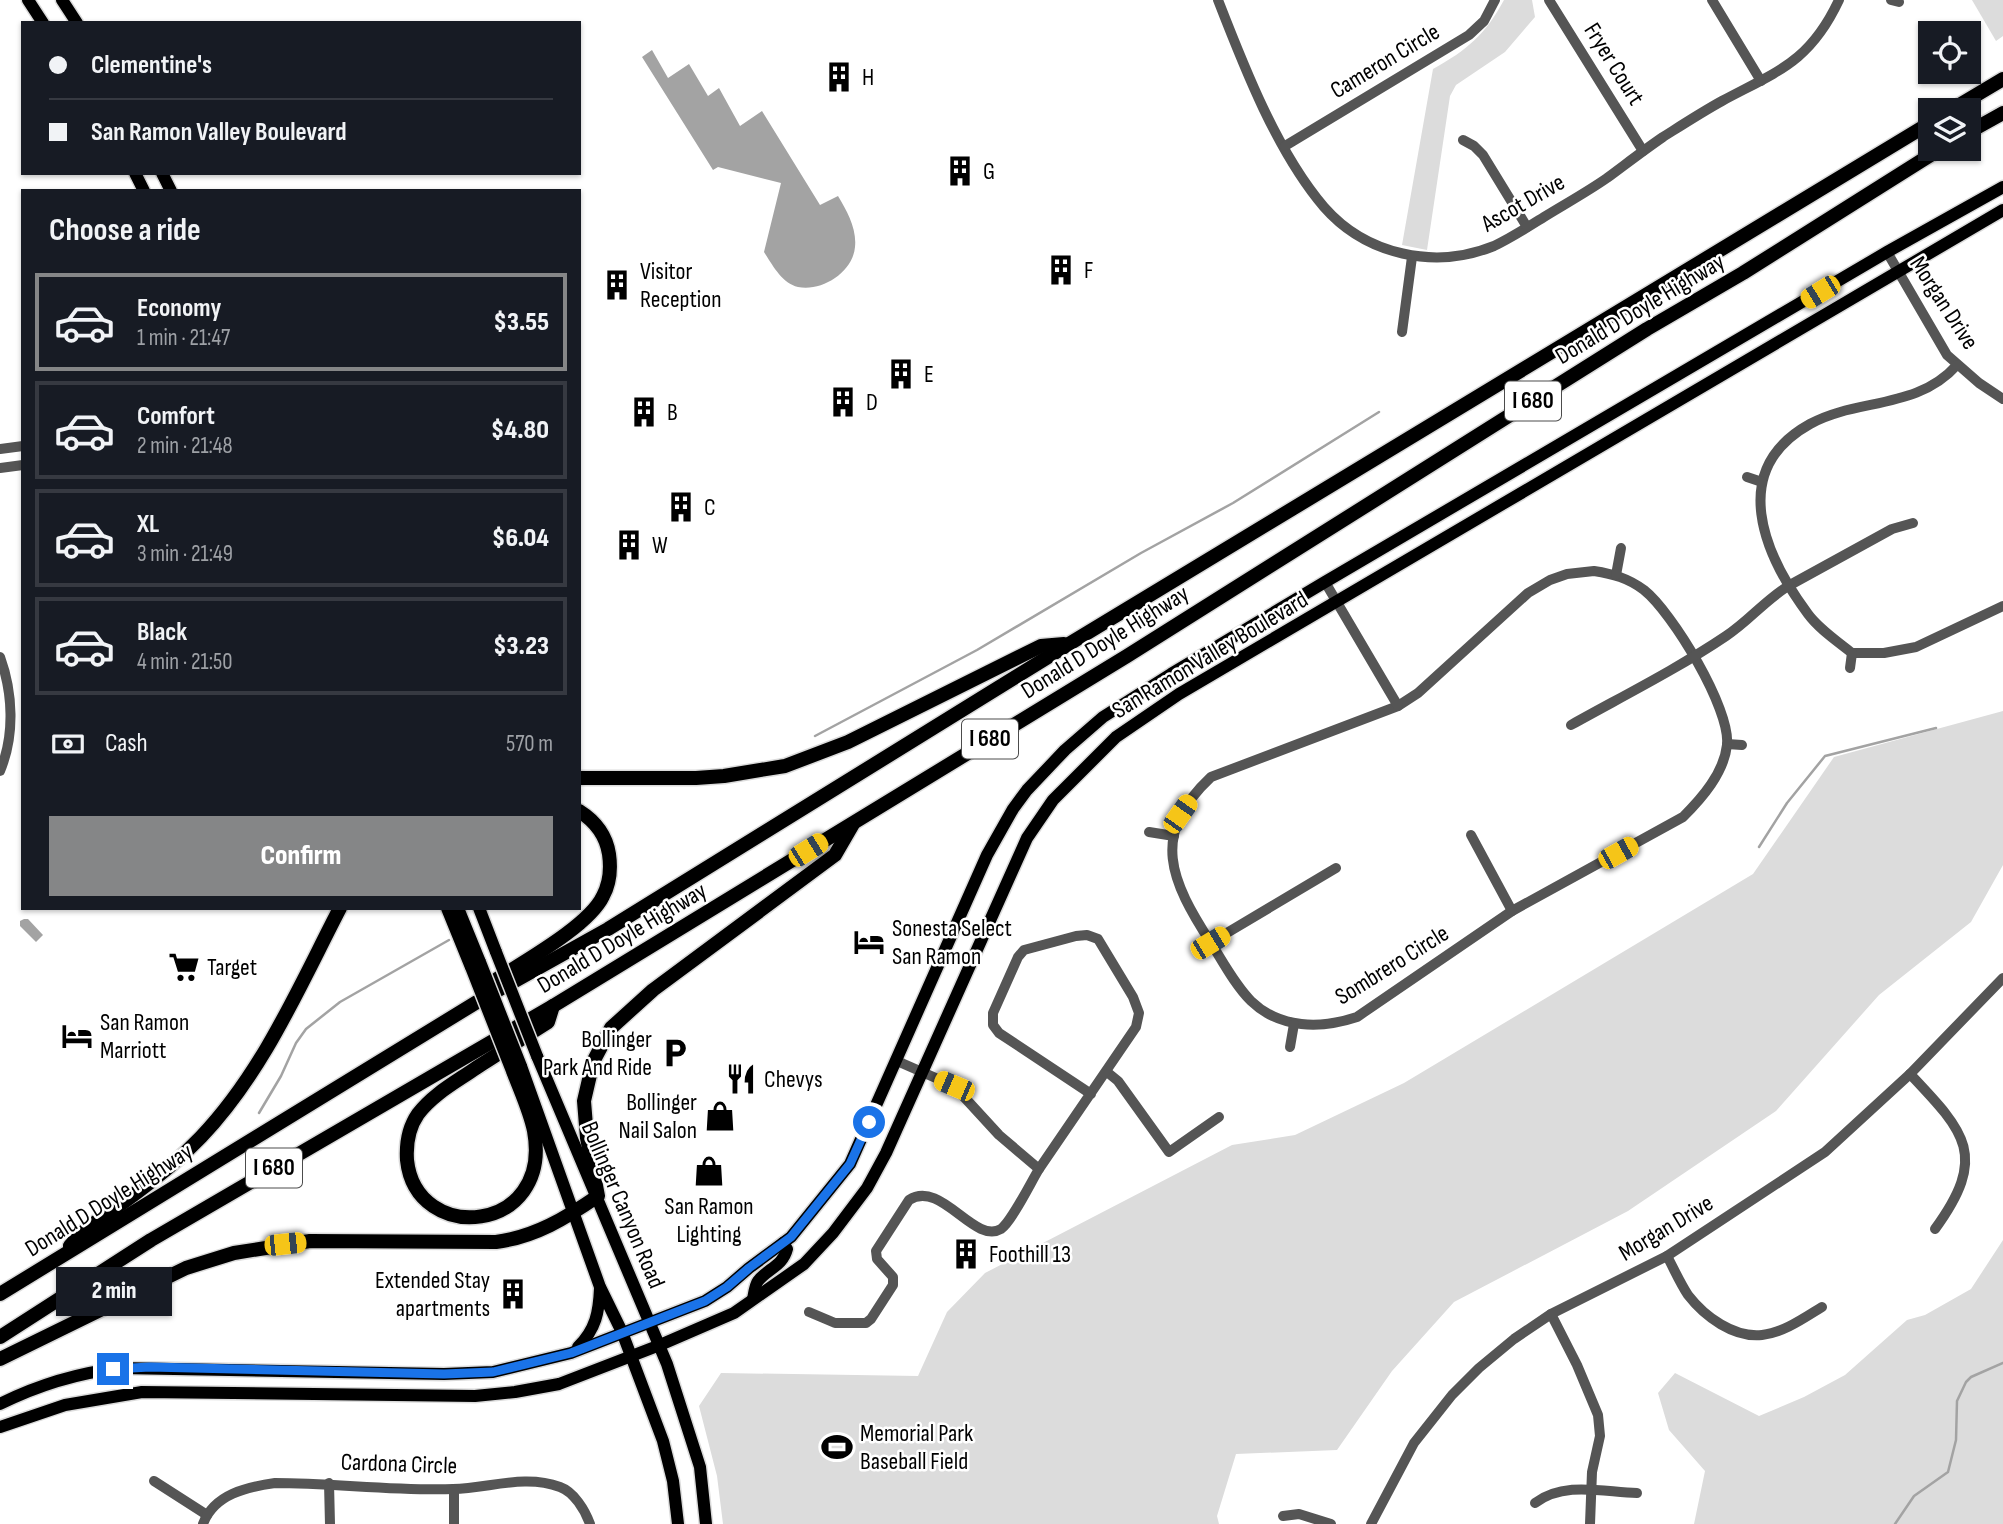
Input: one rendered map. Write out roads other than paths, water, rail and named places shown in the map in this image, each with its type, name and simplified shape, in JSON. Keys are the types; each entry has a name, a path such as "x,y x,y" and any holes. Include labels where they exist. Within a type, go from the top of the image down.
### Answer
{"highway":[{"path":"1971,98 2003,79"},
{"path":"1981,125 2003,113"},
{"name":"Donald D Doyle Highway","path":"0,1294 477,1002 608,929 1069,644 1918,129"},
{"name":"Donald D Doyle Highway","path":"0,1338 151,1240 553,1006 1138,649 1921,161"},
{"path":"581,778 696,778 785,765 848,742 1041,646 1069,644"},
{"path":"477,1002 486,987 579,923 603,897 609,882 607,845 600,831 581,812"},
{"path":"0,1359 173,1273 234,1253 310,1241 496,1242 522,1238 574,1213 598,1196 587,1138 584,1101 593,1062 611,1028 653,990 835,855 854,822"},
{"path":"62,1255 83,1230 131,1198 181,1156 220,1115 255,1068 340,910"},
{"path":"449,910 476,964 517,1068 534,1131 535,1155 525,1191 515,1203 501,1211 468,1218 438,1209 414,1184 408,1167 406,1151 416,1117 439,1092 548,1022 553,1006"}],"main road":[{"path":"28,0 42,21"},
{"path":"62,0 76,21"},
{"name":"San Ramon Valley Boulevard","path":"0,1404 51,1382 120,1368 444,1374 493,1372 571,1353 705,1301 791,1237 850,1164 988,855 1013,809 1065,750 1103,718 1171,674 1887,252 2003,187"},
{"name":"San Ramon Valley Boulevard","path":"0,1427 65,1405 142,1392 475,1396 515,1392 559,1384 734,1313 804,1265 833,1233 867,1188 923,1073 1027,838 1053,800 1116,737 1179,694 2003,209"},
{"path":"459,910 476,964"},
{"name":"Bollinger Canyon Road","path":"480,910 537,1056 660,1345 695,1445 703,1486 706,1524"},
{"name":"Bollinger Canyon Road","path":"517,1068 600,1287 622,1332 666,1451 678,1524"},
{"path":"753,1299 758,1281 786,1255 787,1249 783,1243"},
{"path":"571,1353 594,1327 600,1287"}],"street":[{"name":"Ascot Drive","path":"1218,0 1255,90 1314,193 1337,219 1377,246 1412,257 1461,256 1496,245 1527,227 1719,103 1781,71 1803,54 1820,34 1839,0"},
{"name":"Cameron Circle","path":"1285,146 1469,35 1484,21 1494,0"},
{"name":"Fryer Court","path":"1549,0 1643,151"},
{"path":"1712,0 1761,81"},
{"path":"1463,140 1474,146 1483,156 1527,227"},
{"name":"Morgan Drive","path":"1887,252 1939,344 1957,365 2003,399"},
{"path":"1402,332 1412,257"},
{"path":"1957,365 1936,384 1914,395 1828,417 1810,424 1794,435 1779,450 1762,482 1760,506 1763,531 1773,557 1808,615 1852,653 1884,653 1916,647 2003,606"},
{"path":"0,449 21,446"},
{"path":"0,468 21,465"},
{"path":"1747,477 1762,482"},
{"path":"1571,725 1730,634 1775,594 1790,585 1892,529 1913,523"},
{"path":"1616,575 1621,548"},
{"name":"Sombrero Circle","path":"1594,571 1616,575 1647,592 1666,613 1693,657 1713,691 1723,717 1727,744 1712,783 1699,801 1683,817 1512,911 1357,1017 1339,1023 1314,1026 1294,1024 1269,1014 1251,1001 1184,901 1175,880 1174,836 1180,814 1197,790 1211,777 1398,706 1418,693 1528,593 1550,580 1567,574 1594,571"},
{"path":"1325,582 1398,706"},
{"path":"1850,668 1852,653"},
{"path":"0,657 12,710 10,733 0,771"},
{"path":"1727,744 1742,745"},
{"path":"1149,832 1174,836"},
{"path":"1471,835 1512,911"},
{"path":"1210,943 1336,868"},
{"path":"809,1312 835,1323 866,1323 872,1319 894,1285 893,1277 877,1259 876,1251 909,1200 917,1195 926,1195 942,1203 981,1229 1000,1229 1008,1221 1039,1169 1107,1072 1136,1027 1139,1013 1133,997 1098,939 1087,935 1024,950 1018,957 993,1013 993,1025 999,1033 1091,1094"},
{"name":"Morgan Drive","path":"1371,1524 1414,1443 1452,1395 1479,1368 1514,1339 1551,1314 1667,1256 1825,1152 1910,1074 2003,978"},
{"path":"1290,1047 1294,1024"},
{"path":"897,1061 954,1086 999,1135 1039,1169"},
{"path":"1107,1072 1118,1080 1169,1152 1219,1117"},
{"path":"1910,1074 1956,1128 1966,1157 1964,1181 1952,1206 1935,1229"},
{"path":"1667,1256 1689,1296 1713,1318 1737,1334 1763,1335 1794,1324 1822,1307"},
{"path":"1551,1314 1598,1415 1600,1436 1590,1491 1590,1524"},
{"path":"154,1481 205,1519"},
{"name":"Cardona Circle","path":"205,1519 225,1497 249,1487 275,1483 454,1489 517,1481 542,1482 564,1488 576,1499 590,1524"},
{"path":"329,1483 330,1524"},
{"path":"454,1489 454,1524"},
{"path":"1535,1503 1558,1490 1637,1493"},
{"path":"1283,1516 1299,1514 1331,1524"}],"waterway":[{"path":"815,736 977,650 1141,553 1233,503 1379,412"},
{"path":"1759,847 1787,803 1825,756 1936,728"},
{"path":"259,1113 306,1029 340,1002 449,940"},
{"path":"1895,1524 1914,1496 1948,1472 1956,1440 1957,1401 1966,1382 1971,1377 2003,1363"}],"place":[{"name":"H","path":"839,77"},
{"name":"G","path":"960,171"},
{"name":"F","path":"1061,270"},
{"name":"Visitor Reception","path":"617,285"},
{"name":"E","path":"901,374"},
{"name":"D","path":"843,402"},
{"name":"B","path":"644,412"},
{"name":"C","path":"681,507"},
{"name":"W","path":"629,545"},
{"name":"Sonesta Select San Ramon","path":"869,942"},
{"name":"Target","path":"184,967"},
{"name":"San Ramon Marriott","path":"77,1036"},
{"name":"Bollinger Park And Ride","path":"675,1053"},
{"name":"Chevys","path":"741,1079"},
{"name":"Bollinger Nail Salon","path":"720,1116"},
{"name":"San Ramon Lighting","path":"709,1171"},
{"name":"Foothill 13","path":"966,1254"},
{"name":"Extended Stay apartments","path":"513,1294"},
{"name":"Memorial Park Baseball Field","path":"837,1447"}]}
